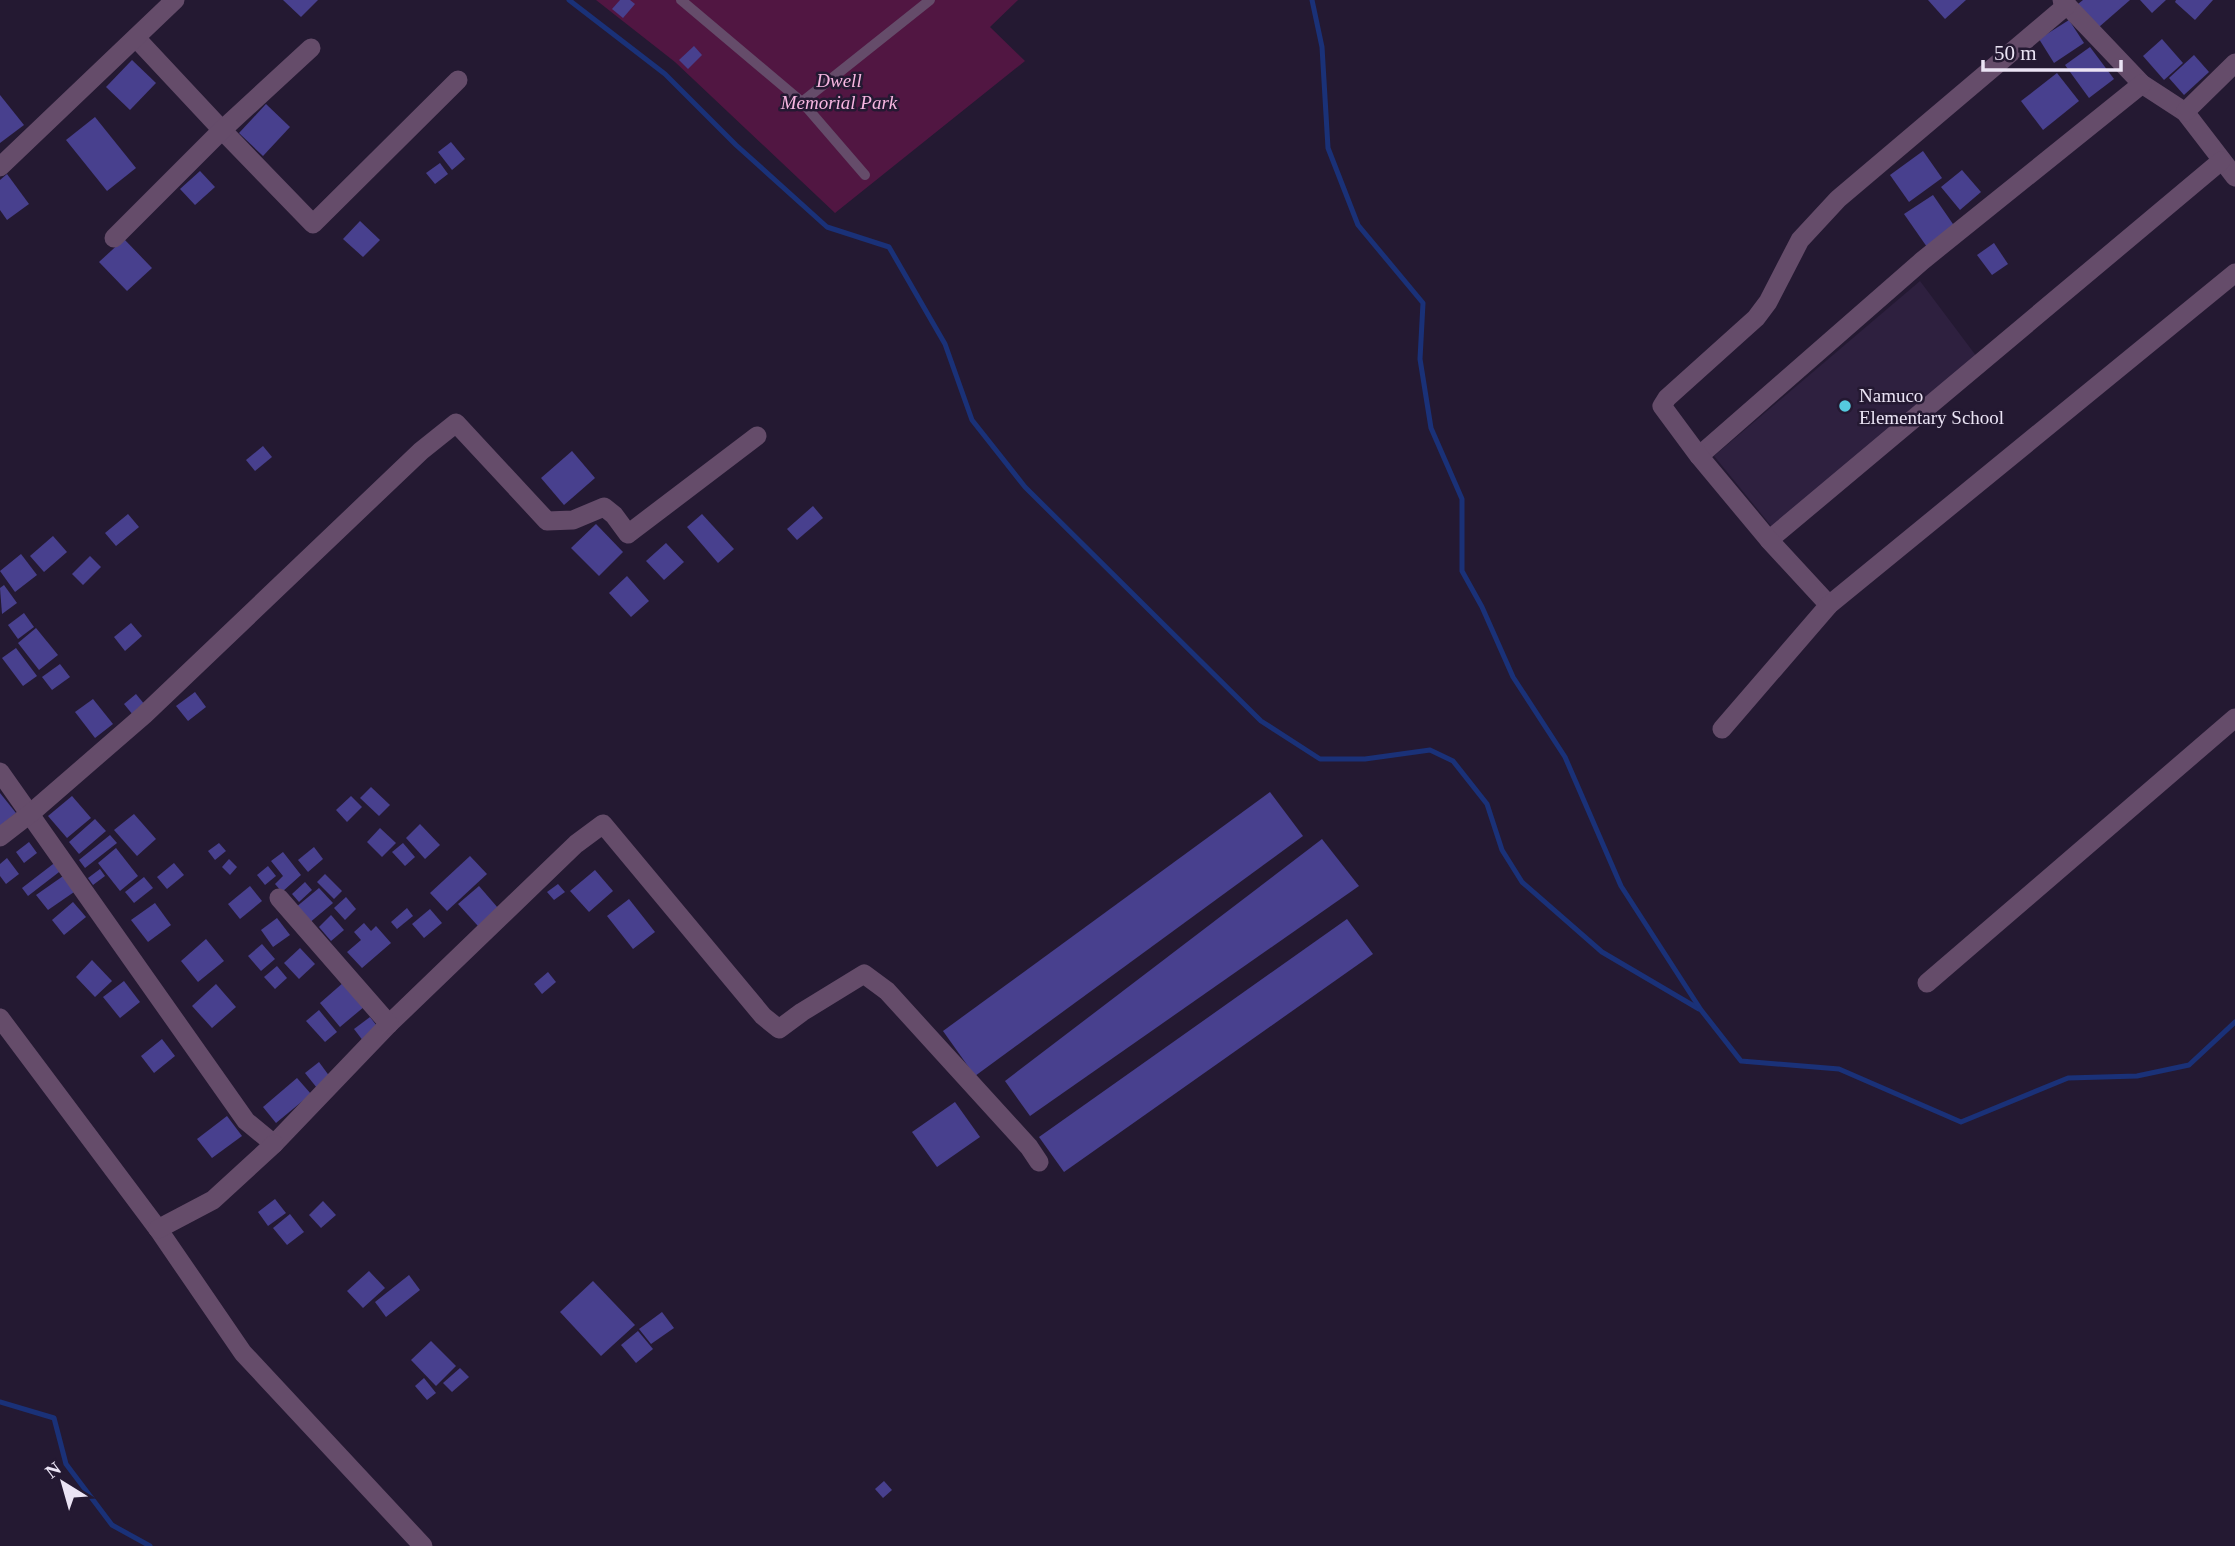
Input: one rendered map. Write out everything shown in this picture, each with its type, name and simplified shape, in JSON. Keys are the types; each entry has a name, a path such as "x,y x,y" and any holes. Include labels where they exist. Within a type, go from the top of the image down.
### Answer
{"street":[{"path":"0,167 175,0"},
{"path":"1829,605 1769,540 1662,407 1667,398 1756,318 1768,302 1800,240 1838,199 2065,3 2142,84 2185,112 2235,177"},
{"path":"136,38 313,224 457,80"},
{"path":"114,238 222,130 311,48"},
{"path":"2185,112 2235,62"},
{"path":"1699,456 1922,261 2142,84"},
{"path":"1769,540 2221,161"},
{"path":"1722,729 1829,605 2235,273"},
{"path":"0,837 144,715 421,451 456,423 547,521 573,520 604,507 614,515 628,534 757,436"},
{"path":"1927,983 2235,718"},
{"path":"0,772 246,1121 274,1144"},
{"path":"158,1229 213,1200 274,1144 389,1024 576,844 603,824 763,1016 779,1029 864,974 887,991 1029,1147 1039,1162"},
{"path":"279,898 389,1024"},
{"path":"0,1018 158,1229 243,1353 424,1546"}],"lane":[{"path":"681,0 802,102 865,176"},
{"path":"802,102 927,1"}],"shaded area":[{"name":"Namuco Elementary School","path":"1920,281 1977,357 1772,527 1714,456"}],"green space":[{"name":"Dwell Memorial Park","path":"596,0 1018,0 990,27 1025,61 835,213 675,62"}],"building":[{"path":"283,0 318,0 301,17"},
{"path":"620,0 630,0 635,4 623,18 612,9"},
{"path":"1928,0 1966,0 1945,19"},
{"path":"2083,0 2130,0 2099,27 2078,4"},
{"path":"2140,0 2166,0 2152,13"},
{"path":"2213,0 2195,20 2175,2"},
{"path":"2069,20 2084,43 2054,63 2039,39"},
{"path":"2162,39 2183,63 2164,80 2143,56"},
{"path":"694,46 702,55 688,69 679,60"},
{"path":"2090,47 2114,79 2089,98 2065,65"},
{"path":"2194,55 2209,72 2184,95 2169,78"},
{"path":"132,60 156,83 130,110 106,87"},
{"path":"2057,73 2079,101 2043,130 2021,101"},
{"path":"0,95 24,125 0,143"},
{"path":"266,104 290,127 263,156 239,133"},
{"path":"95,117 136,168 107,191 66,140"},
{"path":"451,142 465,159 452,170 438,152"},
{"path":"1923,151 1942,178 1909,202 1890,175"},
{"path":"440,163 448,174 435,184 426,173"},
{"path":"1962,170 1981,192 1960,210 1941,187"},
{"path":"200,171 215,187 195,205 180,189"},
{"path":"7,174 29,204 7,220 0,210 0,180"},
{"path":"1933,195 1955,227 1927,247 1904,214"},
{"path":"360,221 380,240 363,257 343,239"},
{"path":"124,239 152,268 127,291 99,262"},
{"path":"1994,243 2008,264 1992,275 1977,255"},
{"path":"263,446 272,457 255,471 246,460"},
{"path":"572,451 595,478 564,505 541,478"},
{"path":"813,506 823,518 797,540 787,529"},
{"path":"128,514 139,527 116,546 105,533"},
{"path":"702,514 734,549 718,563 687,527"},
{"path":"596,524 623,552 599,576 571,548"},
{"path":"53,536 67,552 44,572 30,556"},
{"path":"666,543 684,562 664,580 646,561"},
{"path":"21,554 37,575 15,592 0,571"},
{"path":"90,556 101,567 83,585 72,574"},
{"path":"627,576 649,601 631,617 609,593"},
{"path":"4,585 17,603 2,614 0,588"},
{"path":"24,613 34,627 18,639 8,625"},
{"path":"131,623 142,636 125,651 114,637"},
{"path":"36,628 58,655 39,670 18,643"},
{"path":"16,648 37,676 23,686 2,658"},
{"path":"60,664 70,677 52,690 42,677"},
{"path":"195,692 206,707 188,721 176,706"},
{"path":"136,694 145,705 133,715 124,704"},
{"path":"93,699 113,724 95,738 75,712"},
{"path":"371,787 390,805 379,816 360,798"},
{"path":"1270,792 1303,836 975,1076 943,1031"},
{"path":"0,793 16,813 0,826"},
{"path":"72,796 91,818 67,838 48,816"},
{"path":"351,796 362,807 347,822 336,810"},
{"path":"134,814 156,839 137,856 114,830"},
{"path":"95,819 106,831 79,854 69,842"},
{"path":"420,824 440,845 425,859 406,838"},
{"path":"380,828 396,843 382,857 367,842"},
{"path":"110,835 117,843 85,868 79,860"},
{"path":"1322,839 1359,886 1030,1116 1005,1081"},
{"path":"29,842 37,853 24,863 16,852"},
{"path":"219,843 226,851 215,860 208,851"},
{"path":"403,843 415,857 405,866 392,852"},
{"path":"314,847 323,859 308,872 298,860"},
{"path":"116,848 138,876 120,891 98,863"},
{"path":"283,852 301,875 282,892 275,884 283,876 271,861"},
{"path":"470,856 487,874 447,911 430,893"},
{"path":"7,858 19,874 6,884 0,876 0,864"},
{"path":"229,859 237,867 230,875 222,867"},
{"path":"57,861 63,869 28,896 22,888"},
{"path":"174,863 184,875 167,889 157,877"},
{"path":"268,866 276,876 265,885 257,875"},
{"path":"100,869 105,876 93,885 88,878"},
{"path":"595,870 613,891 589,912 570,891"},
{"path":"66,874 77,890 48,910 36,895"},
{"path":"325,874 342,891 334,899 317,882"},
{"path":"144,877 153,888 134,903 125,892"},
{"path":"305,882 312,890 299,902 292,894"},
{"path":"558,884 565,892 554,900 547,892"},
{"path":"250,886 262,901 240,919 228,904"},
{"path":"479,886 498,908 478,926 458,904"},
{"path":"319,888 333,903 308,924 295,908"},
{"path":"346,897 356,909 345,920 334,908"},
{"path":"629,899 655,932 633,949 607,916"},
{"path":"73,902 86,917 64,935 52,920"},
{"path":"155,903 171,925 148,942 131,920"},
{"path":"407,908 413,916 397,929 391,922"},
{"path":"430,909 442,923 424,938 412,924"},
{"path":"331,915 344,930 331,941 319,927"},
{"path":"277,918 290,935 273,947 261,930"},
{"path":"1347,919 1373,954 1064,1172 1039,1137"},
{"path":"364,923 371,931 376,926 391,943 362,968 347,952 361,940 354,932"},
{"path":"206,939 224,961 198,982 181,961"},
{"path":"262,944 275,959 261,971 248,956"},
{"path":"300,948 315,964 299,979 284,963"},
{"path":"92,960 112,981 95,997 76,977"},
{"path":"277,966 287,978 275,989 264,977"},
{"path":"548,972 556,982 542,994 534,984"},
{"path":"124,981 140,1002 120,1018 103,997"},
{"path":"344,982 365,1006 340,1027 320,1003"},
{"path":"216,984 236,1007 212,1028 192,1006"},
{"path":"319,1010 337,1032 325,1042 306,1021"},
{"path":"370,1017 380,1030 364,1042 354,1029"},
{"path":"162,1039 175,1056 154,1073 141,1056"},
{"path":"319,1062 330,1077 317,1088 305,1073"},
{"path":"297,1078 311,1094 276,1123 263,1107"},
{"path":"955,1102 980,1137 937,1167 912,1132"},
{"path":"227,1116 242,1136 212,1158 197,1139"},
{"path":"275,1199 286,1213 268,1226 258,1212"},
{"path":"323,1201 336,1215 321,1228 309,1215"},
{"path":"290,1214 304,1232 287,1245 273,1228"},
{"path":"369,1271 385,1288 363,1308 347,1291"},
{"path":"409,1275 420,1290 386,1317 375,1302"},
{"path":"593,1281 635,1325 601,1356 560,1312"},
{"path":"662,1312 674,1328 651,1344 639,1329"},
{"path":"638,1331 653,1349 636,1363 621,1345"},
{"path":"431,1341 456,1366 436,1386 411,1360"},
{"path":"460,1368 469,1377 452,1392 443,1383"},
{"path":"424,1378 436,1393 427,1400 415,1386"},
{"path":"884,1481 892,1490 883,1498 875,1489"}],"waterway":[{"path":"569,0 665,74 736,145 827,227 889,247 945,344 972,420 1025,487 1261,721 1320,759 1365,759 1430,750 1453,761 1487,804 1502,850 1522,882 1602,952 1699,1009"},
{"path":"1312,0 1322,47 1328,148 1358,225 1423,303 1420,359 1431,428 1462,499 1462,571 1482,607 1513,677 1565,757 1621,886 1701,1010 1741,1061 1839,1069 1961,1122 2068,1078 2137,1076 2189,1065 2235,1022"},
{"path":"0,1402 54,1418 66,1464 112,1525 150,1546"}],"place":[{"name":"Namuco Elementary School","path":"1845,406"}]}
